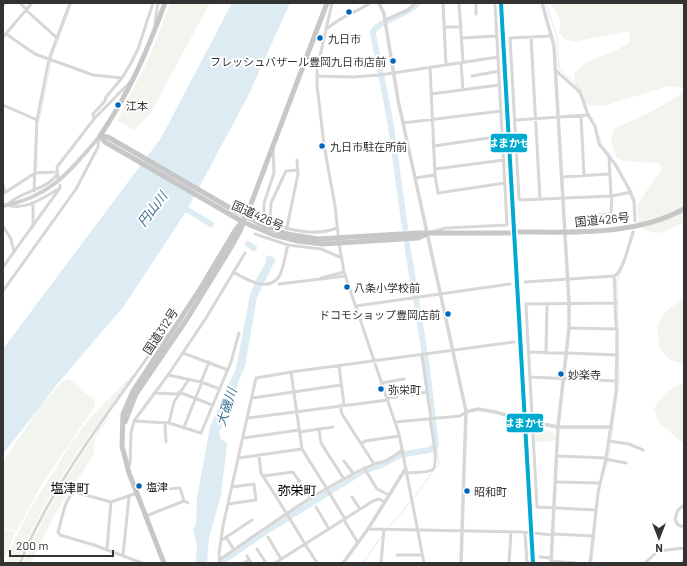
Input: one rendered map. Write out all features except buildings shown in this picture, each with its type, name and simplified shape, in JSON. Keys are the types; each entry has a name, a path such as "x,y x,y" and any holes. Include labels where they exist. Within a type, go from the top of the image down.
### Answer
{"highway":[{"path":"100,136 127,94 140,67 165,3"},
{"name":"国道312号","path":"164,563 137,493 122,446 121,429 123,414 130,396 236,229 244,220 327,3"},
{"name":"国道426号","path":"100,136 244,220 298,241 418,238 427,234 511,233"},
{"name":"国道426号","path":"518,232 594,231 642,225 664,219 684,209"}],"main road":[{"path":"5,206 34,196 53,186 73,168 100,136"}],"street":[{"path":"20,3 57,38"},
{"path":"32,3 4,35 35,54 93,75 122,78"},
{"path":"34,191 37,120 49,59 70,3"},
{"path":"94,119 93,114 122,78 138,49 153,3"},
{"path":"156,27 155,23 158,3"},
{"path":"332,3 317,76 324,145 334,200 338,241 345,274 403,450 424,563"},
{"path":"328,28 338,19 362,9 370,3"},
{"path":"379,3 385,23 403,123 466,412 461,563"},
{"path":"385,23 408,10 416,3"},
{"path":"443,3 446,65"},
{"path":"459,3 462,90"},
{"path":"476,3 476,14"},
{"path":"427,234 435,230 446,228 507,226 495,3"},
{"path":"542,3 552,36 569,303 569,328 558,427 551,561"},
{"path":"444,27 461,27"},
{"path":"461,38 496,36"},
{"path":"552,36 510,38 516,120 519,198 520,200 611,196 630,192"},
{"path":"531,37 540,199"},
{"path":"317,76 353,77 381,75 498,57"},
{"path":"430,67 435,175 438,193 505,183"},
{"path":"555,70 580,92 588,115 595,126 599,144 624,178 630,192 634,202 634,221"},
{"path":"472,76 499,71"},
{"path":"5,206 12,200 51,182 57,175 57,167 94,119 134,78"},
{"path":"431,94 499,85"},
{"path":"3,104 37,120"},
{"path":"403,123 433,121 501,111"},
{"path":"516,120 588,115"},
{"path":"581,116 584,175"},
{"path":"3,291 76,189 98,147 100,136"},
{"path":"434,146 502,136"},
{"path":"262,228 264,203 274,173 273,147"},
{"path":"590,215 611,214 609,156"},
{"path":"287,227 298,170 297,160"},
{"path":"435,169 504,160"},
{"path":"270,222 271,203 286,171 298,170"},
{"path":"3,185 4,193 35,173 57,175"},
{"path":"562,177 610,174"},
{"path":"415,178 435,175"},
{"path":"3,267 33,227 60,186 33,203 15,208 5,206"},
{"path":"33,203 33,227"},
{"path":"270,222 318,233 325,233 337,228"},
{"path":"255,234 270,222"},
{"path":"3,226 11,239 14,252"},
{"path":"262,228 288,245 321,250 342,258"},
{"path":"525,282 568,280 618,275 633,232"},
{"path":"233,272 252,282 266,285 279,278 288,245"},
{"path":"128,467 130,464 131,433 134,421 183,353 245,252"},
{"path":"279,284 321,279 325,276 345,274"},
{"path":"590,563 600,483 609,441 617,381 618,355 617,329 615,324 616,303 614,276"},
{"path":"356,306 510,284"},
{"path":"596,510 536,507 526,304 616,303"},
{"path":"546,353 547,304"},
{"path":"569,328 617,329"},
{"path":"134,421 167,423 201,433 228,370 238,333"},
{"path":"20,563 39,521 75,460 152,351 167,334"},
{"path":"220,561 221,540 228,504 256,378 514,342"},
{"path":"528,352 618,355"},
{"path":"183,353 228,370"},
{"path":"407,473 433,469 436,463 422,356"},
{"path":"184,427 209,362"},
{"path":"339,366 342,414 374,464"},
{"path":"292,372 302,449 358,543"},
{"path":"168,375 201,382 220,389"},
{"path":"530,377 617,381"},
{"path":"166,442 167,423 178,393 189,379"},
{"path":"382,383 404,379"},
{"path":"252,398 341,385"},
{"path":"411,395 427,392"},
{"path":"154,393 178,393 212,405"},
{"path":"248,418 396,397"},
{"path":"395,422 460,416 466,412 478,409 558,427 611,427"},
{"path":"243,438 319,430 333,427"},
{"path":"319,430 321,443 344,479"},
{"path":"361,444 365,441 399,436"},
{"path":"609,441 629,444 643,450"},
{"path":"239,458 302,449"},
{"path":"220,561 234,550 288,516 311,499 328,491 353,473 374,464 386,461 403,450"},
{"path":"259,455 263,476 317,563"},
{"path":"556,456 606,459 626,463"},
{"path":"344,461 353,473"},
{"path":"343,563 368,529 406,468"},
{"path":"365,469 377,489 389,495"},
{"path":"263,476 293,472 311,499"},
{"path":"276,496 300,481"},
{"path":"555,482 600,483"},
{"path":"228,504 256,500 254,484 232,487"},
{"path":"166,489 180,488 184,501 188,504"},
{"path":"137,493 111,502 75,492 72,493 67,501 58,532 60,535 107,549 142,563"},
{"path":"123,555 129,496"},
{"path":"352,497 360,509"},
{"path":"275,563 377,499 385,502"},
{"path":"146,516 184,501"},
{"path":"107,549 111,502"},
{"path":"684,506 678,510 675,519 678,524 684,528"},
{"path":"316,507 329,529"},
{"path":"221,540 252,520"},
{"path":"368,529 511,532 594,536"},
{"path":"381,563 384,529"},
{"path":"509,563 511,532"},
{"path":"525,533 527,563"},
{"path":"226,537 234,550"},
{"path":"268,537 281,559"},
{"path":"645,563 658,551 684,548"},
{"path":"257,549 266,563"},
{"path":"397,554 422,555"},
{"path":"540,557 551,561 576,563"},
{"path":"244,563 249,560"}],"shaded area":[{"path":"170,3 210,3 150,114 134,130 117,121 150,56"},
{"path":"550,3 684,3 684,88 669,86 603,106 588,105 576,92 574,73 588,62 623,47 630,42 630,35 628,31 573,42 563,38 559,32 561,21"},
{"path":"684,89 684,222 667,231 657,233 652,232 639,226 637,205 662,168 659,163 624,161 616,157 611,139 614,129 663,105 680,94"},
{"path":"684,297 684,364 670,360 660,348 657,327 664,313"},
{"path":"134,373 78,451 53,490 17,563 6,563 15,538 33,504 72,442 87,421"},
{"path":"69,379 95,401 95,406 42,484 16,532 3,527 3,462 39,408 64,380"},
{"path":"684,383 684,444 659,423 654,409 659,400 666,393 674,387"},
{"path":"109,416 110,417 95,438 94,454 55,514 31,563 24,563 51,505"},
{"path":"534,427 552,432 555,436 555,441 533,442"},
{"path":"3,528 15,533 3,563"}],"water":[{"name":"円山川","path":"232,3 290,3 248,96 187,210 124,306 59,382 3,454 3,349 161,138"},
{"path":"267,255 275,258 275,261 257,297 245,366 238,383 235,399 219,432 221,439 227,443 227,446 221,495 209,538 207,563 195,563 197,546 193,530 196,524 197,498 210,427 236,368 250,295 255,281 266,262"}],"waterway":[{"path":"51,59 72,3"},
{"path":"405,228 390,120 373,31 377,27 407,11 418,3"},
{"path":"546,3 557,37 559,69 580,88 586,104"},
{"path":"39,121 51,62"},
{"path":"589,113 596,126"},
{"path":"599,136 601,143 612,157"},
{"path":"37,156 37,169"},
{"path":"619,168 626,181"},
{"path":"628,184 635,199 636,217"},
{"name":"大磯川","path":"181,206 211,224"},
{"path":"631,242 635,231"},
{"name":"大磯川","path":"248,244 254,248"},
{"path":"220,563 265,532 363,471 382,465 400,455 429,450 436,445 426,361 407,244"},
{"path":"611,440 619,382 617,280 624,264"},
{"path":"608,458 611,443"},
{"path":"388,528 416,495 439,463 436,446"},
{"path":"604,473 608,461"},
{"path":"592,563 598,502"},
{"path":"363,563 382,536"}],"transit line":[{"name":"はまかぜ","path":"501,3 533,563"}],"place":[{"name":"九日市","path":"320,38"},
{"name":"フレッシュバザール豊岡九日市店前","path":"393,61"},
{"name":"江本","path":"118,105"},
{"name":"九日市駐在所前","path":"322,146"},
{"name":"八条小学校前","path":"347,287"},
{"name":"ドコモショップ豊岡店前","path":"448,314"},
{"name":"妙楽寺","path":"561,374"},
{"name":"弥栄町","path":"381,389"},
{"name":"塩津","path":"139,486"},
{"name":"昭和町","path":"467,491"}],"district":[{"name":"塩津町","path":"70,488"},
{"name":"弥栄町","path":"297,490"}]}
